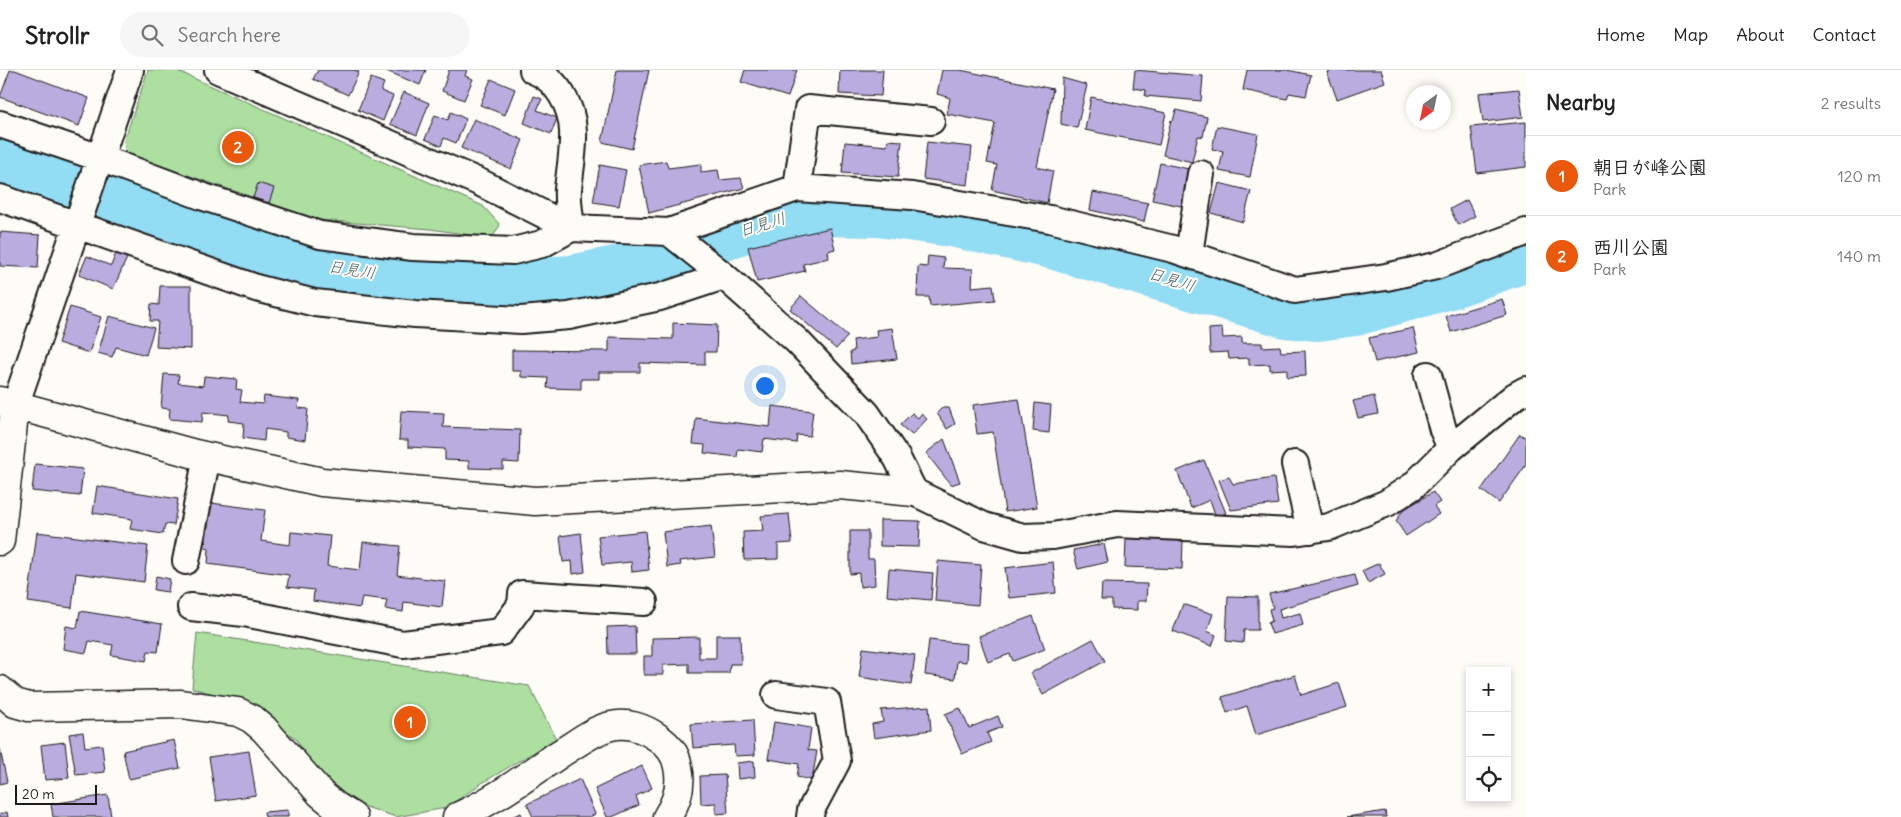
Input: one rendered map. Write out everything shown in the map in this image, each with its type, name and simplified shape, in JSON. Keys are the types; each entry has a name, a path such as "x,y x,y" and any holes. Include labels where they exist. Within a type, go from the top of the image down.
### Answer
{"street":[{"path":"0,541 8,404 78,226 130,70"},
{"path":"218,70 479,182 571,228 669,232 797,188 912,196 1050,218 1189,254 1295,290 1386,277 1436,266 1526,232"},
{"path":"533,70 545,74 562,95 572,119 574,133 568,192 571,228"},
{"path":"797,188 808,109 931,121"},
{"path":"0,124 320,235 413,248 513,251 542,244 571,228"},
{"path":"1189,254 1202,174"},
{"path":"0,198 256,288 316,303 415,314 521,320 569,316 660,297 724,276"},
{"path":"669,232 724,276 797,341 867,414 897,458 914,492"},
{"path":"1428,375 1443,430 1451,448"},
{"path":"8,404 207,456 322,482 535,501 840,485 914,492 984,526 1023,537 1053,536 1117,524 1294,532 1329,526 1387,503 1413,486 1451,448 1515,396 1526,390"},
{"path":"186,561 207,456"},
{"path":"1295,464 1310,530"},
{"path":"191,607 244,613 403,644 501,632 521,605 522,594 644,602"},
{"path":"0,690 15,703 29,707 181,704 238,712 252,719 264,729 321,794 336,807 353,817"},
{"path":"776,695 827,702 838,761 811,810 810,817"},
{"path":"458,817 502,792 588,736 609,726 624,724 640,728 656,736 671,748 678,766 679,782 678,797 674,808 667,817"}],"green space":[{"path":"148,70 175,70 483,206 500,225 492,238 430,229 319,220 126,154 124,141"},
{"path":"197,633 529,686 556,739 482,783 446,808 396,817 354,803 319,777 296,739 250,704 192,688"}],"building":[{"path":"10,70 15,70 89,98 79,126 0,97"},
{"path":"318,70 354,70 359,72 348,95 313,79"},
{"path":"384,70 426,70 420,85"},
{"path":"449,70 467,70 465,76 473,79 464,100 442,91"},
{"path":"617,70 649,70 632,149 602,142"},
{"path":"745,70 797,70 788,97 741,82"},
{"path":"840,70 883,70 881,96 839,94"},
{"path":"942,70 960,70 1053,89 1037,167 1053,171 1047,203 992,190 997,165 987,163 995,123 947,114 950,98 937,94"},
{"path":"1135,70 1203,76 1201,101 1145,96 1146,90 1133,88"},
{"path":"1247,70 1287,70 1311,75 1306,96 1289,93 1287,99 1243,90"},
{"path":"1334,70 1381,70 1385,82 1337,99 1327,72"},
{"path":"371,78 384,83 381,91 393,96 383,121 358,110"},
{"path":"1062,78 1087,85 1077,128 1061,124"},
{"path":"491,79 515,89 505,115 480,105"},
{"path":"1519,89 1523,117 1483,122 1479,93"},
{"path":"404,92 429,103 417,135 390,124"},
{"path":"534,96 542,99 537,110 557,118 551,134 524,123"},
{"path":"1091,97 1166,113 1159,145 1085,130"},
{"path":"1176,110 1207,117 1203,137 1198,136 1192,162 1163,155 1171,120 1173,121"},
{"path":"451,112 466,119 456,143 444,138 441,146 425,139 435,115 448,120"},
{"path":"474,119 523,140 511,169 461,148"},
{"path":"1526,122 1526,167 1477,173 1471,127"},
{"path":"1217,126 1258,134 1250,177 1219,171 1223,151 1212,149"},
{"path":"888,140 902,141 898,177 842,173 845,142 887,146"},
{"path":"927,142 972,147 968,185 923,179"},
{"path":"666,161 668,168 701,164 701,172 718,170 720,180 741,178 744,188 649,213 639,165"},
{"path":"1160,163 1189,169 1181,206 1152,200"},
{"path":"600,165 626,170 619,206 593,202"},
{"path":"258,183 274,188 269,203 253,198"},
{"path":"1219,183 1251,191 1243,222 1211,213"},
{"path":"1093,192 1148,203 1144,222 1090,210"},
{"path":"1467,200 1475,216 1458,225 1450,209"},
{"path":"830,228 835,249 828,251 829,258 803,264 805,271 757,282 748,247"},
{"path":"0,232 40,235 38,268 0,266"},
{"path":"116,253 127,258 113,289 79,275 87,256 111,266"},
{"path":"928,256 944,258 943,268 973,269 972,287 993,285 995,300 930,306 929,297 917,297 918,266 927,267"},
{"path":"160,286 191,286 191,349 156,347 158,321 150,321 151,304 159,305"},
{"path":"801,296 848,336 836,349 790,309"},
{"path":"1502,299 1507,315 1451,332 1446,316"},
{"path":"70,307 101,317 89,353 58,343"},
{"path":"109,316 154,328 146,355 116,347 112,357 98,353"},
{"path":"673,323 717,325 716,352 705,352 705,365 640,363 640,372 599,372 599,379 581,379 581,389 547,388 548,378 521,377 521,371 512,371 512,350 609,351 609,337 673,339"},
{"path":"892,328 897,359 851,364 850,352 854,351 853,340 877,337 876,330"},
{"path":"1222,328 1223,338 1242,337 1242,343 1262,343 1262,347 1280,346 1281,352 1305,351 1306,376 1287,377 1287,369 1270,370 1270,364 1249,365 1249,358 1229,359 1228,352 1210,353 1209,329"},
{"path":"1413,328 1419,352 1375,362 1369,338"},
{"path":"164,374 179,375 178,383 203,386 204,376 237,379 236,389 242,390 240,402 263,404 264,396 299,400 298,408 308,409 305,440 286,437 286,432 265,429 264,441 243,438 244,423 228,421 229,415 203,412 202,422 169,419 170,409 161,408"},
{"path":"1374,396 1378,414 1358,418 1353,401"},
{"path":"1019,399 1037,507 1005,512 993,432 977,434 973,405"},
{"path":"1035,403 1051,405 1049,433 1033,431"},
{"path":"772,406 813,411 810,436 797,435 796,443 764,439 762,452 738,449 737,457 704,453 705,445 693,444 696,418 770,427"},
{"path":"942,408 949,408 955,424 947,429 937,413"},
{"path":"401,411 444,413 443,427 520,430 519,463 503,462 503,469 469,468 469,461 445,460 445,449 408,447 408,440 399,440"},
{"path":"912,413 918,418 921,414 927,419 912,435 900,425"},
{"path":"1520,434 1526,438 1526,465 1499,503 1481,490"},
{"path":"944,439 960,482 951,485 926,453"},
{"path":"1204,460 1226,513 1216,517 1210,500 1191,508 1177,471"},
{"path":"35,464 83,469 80,496 32,491"},
{"path":"1229,477 1233,484 1274,478 1278,504 1231,510 1219,480"},
{"path":"97,486 178,499 174,525 165,524 163,534 130,529 132,519 93,513"},
{"path":"1433,492 1440,502 1434,506 1439,514 1406,536 1396,521 1403,510"},
{"path":"211,503 265,510 261,541 290,545 291,532 330,536 327,566 360,570 363,542 400,546 397,575 445,581 442,607 404,602 403,612 385,609 387,600 362,597 360,608 313,601 314,590 287,587 289,575 208,564 209,548 205,547"},
{"path":"789,514 792,543 778,544 778,559 744,560 743,532 763,531 761,516"},
{"path":"880,520 920,521 919,547 880,546"},
{"path":"711,526 715,557 680,561 681,565 667,567 663,532"},
{"path":"645,531 649,570 632,572 631,562 602,565 598,536"},
{"path":"850,531 868,531 868,559 874,559 875,585 860,587 859,573 850,574"},
{"path":"37,532 148,546 144,582 76,573 72,608 28,602"},
{"path":"581,533 585,572 573,574 572,561 563,562 560,536"},
{"path":"1126,538 1183,540 1182,569 1125,567"},
{"path":"1104,544 1108,562 1078,569 1073,550"},
{"path":"938,561 981,565 978,605 935,601"},
{"path":"1053,562 1056,593 1009,598 1005,568"},
{"path":"1379,563 1385,574 1368,583 1362,571"},
{"path":"889,569 933,573 931,600 887,596"},
{"path":"1355,575 1358,586 1279,609 1281,618 1300,613 1303,625 1272,634 1268,623 1272,621 1269,609 1273,608 1269,594"},
{"path":"156,576 170,579 168,592 154,590"},
{"path":"1102,583 1147,584 1146,601 1137,601 1137,610 1112,609 1112,600 1101,600"},
{"path":"1228,596 1258,597 1258,630 1244,630 1243,643 1226,641"},
{"path":"1183,604 1213,614 1207,631 1216,635 1212,646 1173,631"},
{"path":"80,611 162,624 158,652 148,651 146,661 111,655 113,645 89,641 86,653 63,649 66,626 77,628"},
{"path":"1033,616 1045,649 1013,661 1010,654 988,662 979,636"},
{"path":"635,626 636,654 608,654 607,627"},
{"path":"716,635 740,635 741,664 730,664 729,673 689,673 689,664 663,665 663,675 644,675 644,656 652,656 652,638 699,637 699,658 716,658"},
{"path":"1093,639 1105,661 1043,695 1031,673"},
{"path":"929,640 967,644 966,662 957,661 955,679 925,675"},
{"path":"863,648 915,655 911,685 859,677"},
{"path":"1295,675 1301,695 1339,683 1347,707 1256,735 1247,706 1227,713 1222,697"},
{"path":"929,706 931,730 874,738 872,724 883,722 881,710"},
{"path":"960,708 969,728 998,716 1002,727 987,733 991,742 962,754 945,714"},
{"path":"753,720 755,755 735,756 734,745 693,748 691,724"},
{"path":"774,722 811,728 808,750 817,751 812,780 797,777 799,764 768,759"},
{"path":"83,732 85,747 102,745 105,772 76,775 69,734"},
{"path":"174,740 180,768 129,779 123,751"},
{"path":"65,742 69,778 45,780 41,745"},
{"path":"0,749 7,782 0,784"},
{"path":"249,751 256,795 216,801 209,757"},
{"path":"754,761 755,777 738,779 737,763"},
{"path":"642,766 652,788 636,796 639,805 612,817 607,817 595,789"},
{"path":"725,775 728,813 716,814 716,803 701,804 700,776"},
{"path":"580,779 595,814 590,817 533,817 527,804"},
{"path":"108,795 111,817 53,817 51,804"},
{"path":"288,810 288,817 265,817 264,812"},
{"path":"1385,811 1386,817 1347,817"},
{"path":"7,812 8,817 0,817 0,814"},
{"path":"521,813 523,817 511,817"}],"waterway":[{"name":"日見川","path":"0,163 267,253 353,271 469,284 518,284 571,280 650,264 765,220 808,211 878,212 952,222 1052,244 1286,313 1318,316 1355,311 1450,284 1526,257"}],"place":[{"name":"西川公園","path":"238,147"},
{"name":"朝日が峰公園","path":"410,722"}]}
